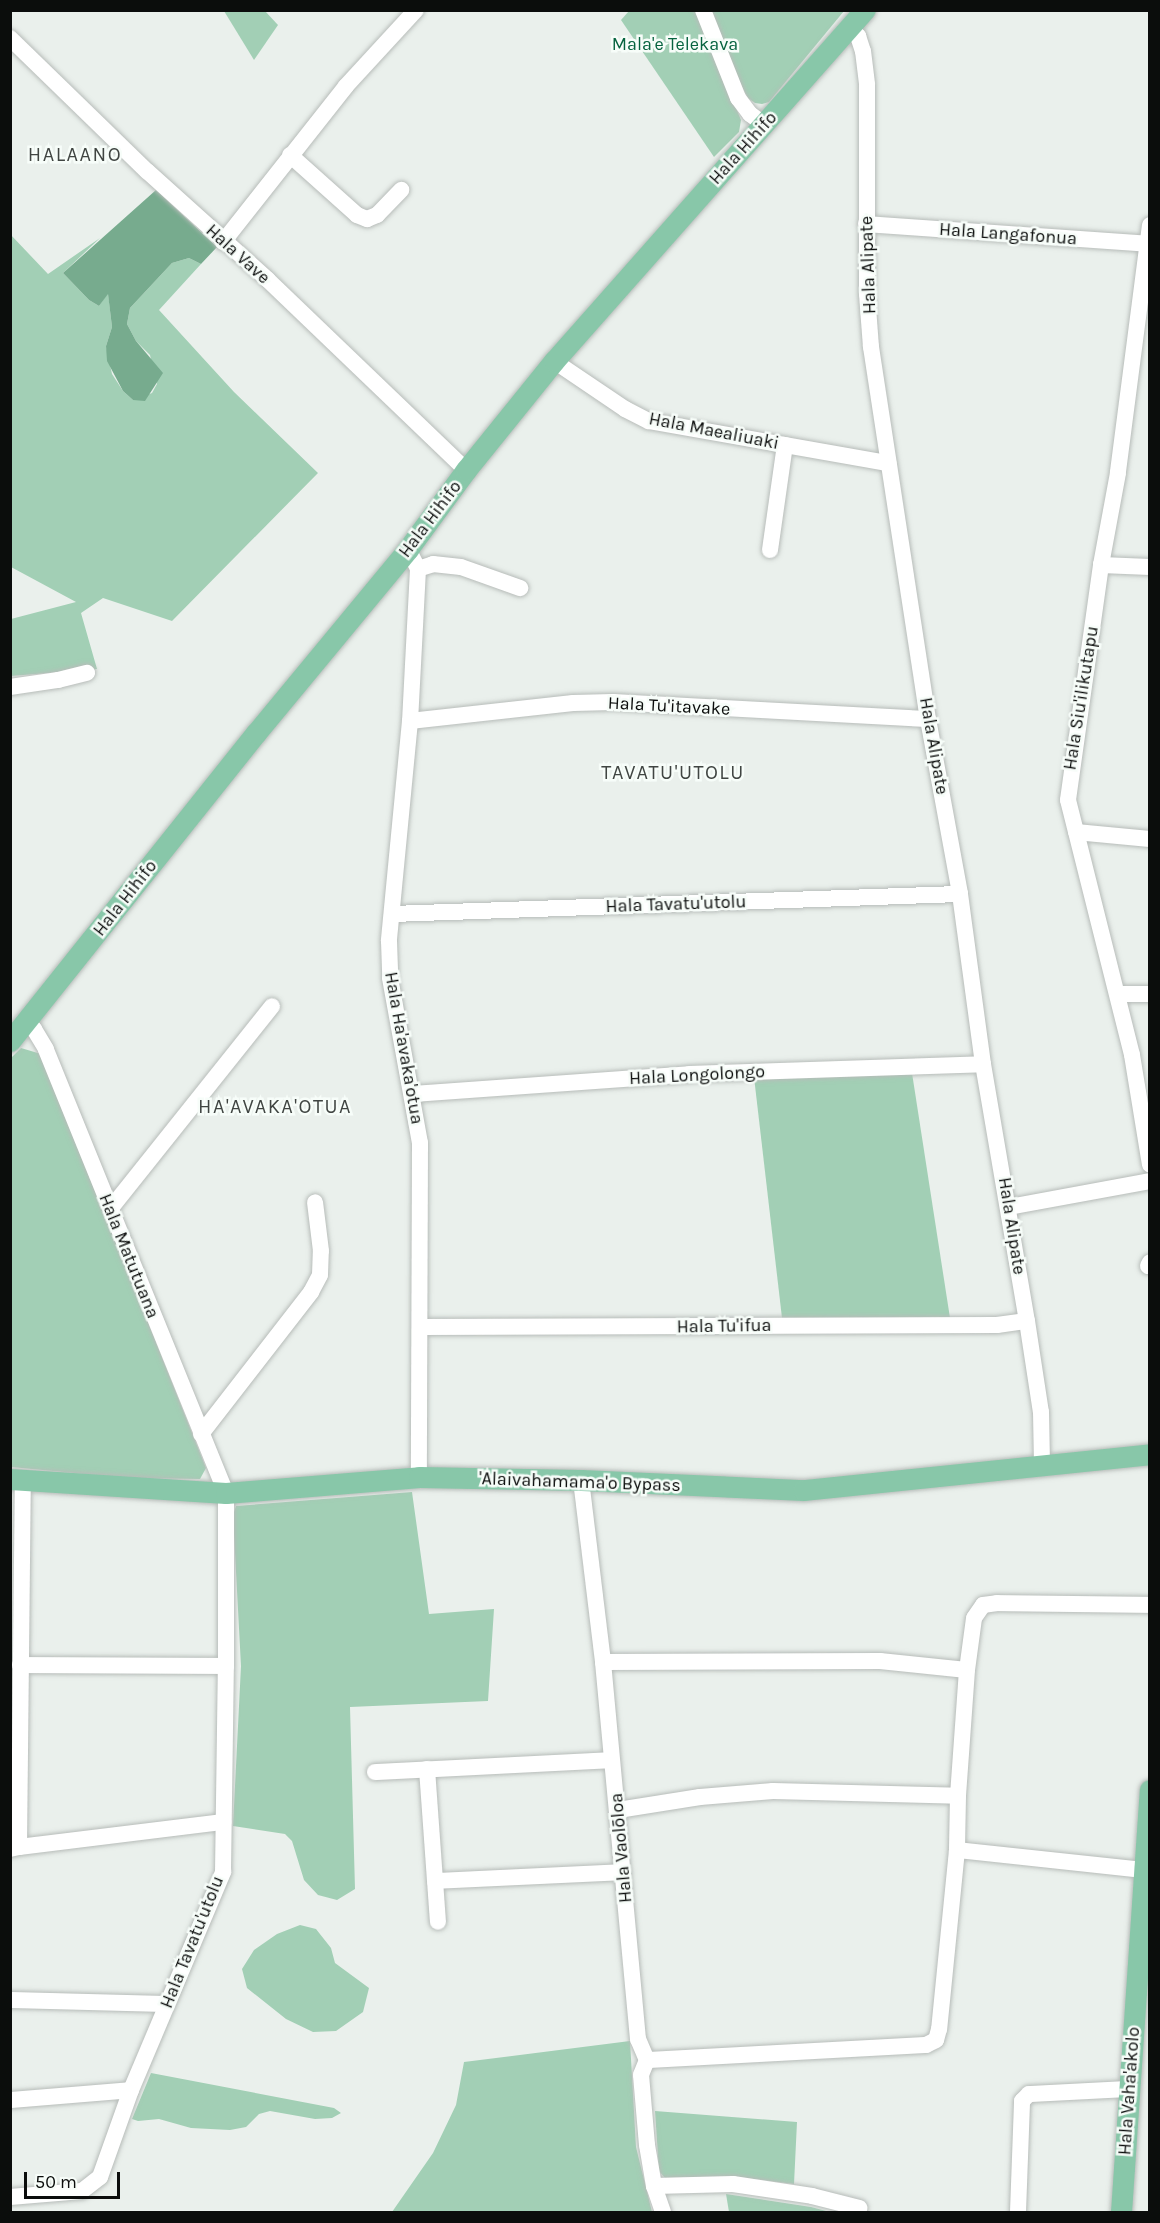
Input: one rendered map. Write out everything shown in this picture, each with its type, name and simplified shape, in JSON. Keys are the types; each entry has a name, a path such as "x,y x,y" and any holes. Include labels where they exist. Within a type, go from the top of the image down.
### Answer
{"main road":[{"name":"Hala Hihifo","path":"10,1041 256,733 408,549 466,470 554,361 865,10"},
{"name":"'Alaivahamama'o Bypass","path":"17,1480 226,1493 419,1478 582,1480 804,1490 1149,1455"},
{"name":"Hala Vaha'akolo","path":"1120,2212 1144,1938 1149,1790"}],"street":[{"path":"223,242 346,86 416,10"},
{"path":"704,10 738,98 750,114 765,125"},
{"name":"Hala Alipate","path":"850,28 858,36 863,51 867,85 867,294 871,347 928,719 960,894 983,1064 1009,1207 1041,1412 1042,1465"},
{"name":"Hala Vave","path":"10,38 466,470"},
{"path":"290,155 357,215 367,219 377,215 401,190"},
{"name":"Hala Langafonua","path":"866,224 1149,244"},
{"name":"Hala Siu'ilikutapu","path":"1149,225 1149,244 1118,473 1101,565 1068,784 1068,800 1132,1055 1149,1165"},
{"name":"Hala Maealiuaki","path":"554,361 624,408 649,421 888,463"},
{"path":"770,550 785,445"},
{"name":"Hala Ha'avaka'otua","path":"408,549 418,569 410,721 392,914 390,978 420,1143 419,1478"},
{"path":"418,569 433,564 461,567 520,588"},
{"path":"1101,565 1149,567"},
{"path":"10,687 87,673"},
{"name":"Hala Tu'itavake","path":"410,721 573,703 613,702 928,719"},
{"path":"1076,832 1149,839"},
{"name":"Hala Tavatu'utolu","path":"392,914 960,894"},
{"path":"1118,994 1149,994"},
{"path":"111,1208 272,1006"},
{"name":"Hala Matutuana","path":"27,1022 46,1049 226,1493"},
{"name":"Hala Longolongo","path":"412,1094 688,1074 983,1064"},
{"path":"1009,1207 1149,1181"},
{"path":"201,1434 311,1292 320,1275 321,1251 315,1202"},
{"name":"Hala Tu'ifua","path":"421,1327 997,1325 1027,1321"},
{"path":"17,1480 15,1848 223,1822"},
{"name":"Hala Vaolōloa","path":"582,1480 618,1810 638,2039 647,2060 640,2075 654,2186 663,2212"},
{"name":"Hala Tavatu'utolu","path":"10,2197 81,2191 100,2177 131,2090 223,1872 226,1493"},
{"path":"647,2060 926,2045 936,2040 957,1850 958,1796 967,1670 974,1618 983,1605 997,1603 1149,1605"},
{"path":"603,1662 880,1661 967,1670"},
{"path":"17,1671 226,1666"},
{"path":"375,1772 611,1760"},
{"path":"426,1769 438,1922"},
{"path":"618,1810 700,1797 773,1791 958,1796"},
{"path":"957,1850 1145,1870"},
{"path":"435,1881 623,1872"},
{"path":"10,2000 167,2004"},
{"path":"1018,2212 1022,2101 1029,2094 1129,2089"},
{"path":"10,2100 131,2090"},
{"path":"654,2186 733,2184 812,2196 859,2208"}],"green space":[{"path":"224,11 265,11 278,25 254,60"},
{"name":"Mala'e Telekava","path":"629,11 696,11 741,120 739,132 714,157 621,20"},
{"name":"Mala'e Telekava","path":"711,11 844,11 769,102 762,104 755,103 748,98 731,66"},
{"path":"10,234 48,274 100,238 63,273 89,300 99,306 108,293 112,327 106,346 112,374 123,391 133,400 152,393 157,384 150,355 136,341 127,324 130,308 172,263 189,258 201,264 159,310 234,392 318,473 172,621 103,598 81,613 97,669 11,676 11,619 76,602 11,567"},
{"path":"21,1048 41,1054 206,1468 200,1479 127,1478 11,1467 10,1059"},
{"path":"912,1073 950,1318 782,1318 754,1077"},
{"path":"412,1492 429,1614 494,1609 488,1701 350,1707 355,1889 337,1900 318,1895 304,1880 292,1841 285,1834 233,1826 241,1666 233,1515 236,1506"},
{"path":"300,1925 316,1929 331,1948 335,1963 369,1988 363,2012 336,2031 313,2032 286,2019 247,1988 242,1969 254,1950 277,1934"},
{"path":"630,2041 636,2147 652,2212 392,2212 433,2153 456,2105 464,2062"},
{"path":"151,2073 334,2108 341,2113 332,2118 315,2119 270,2111 259,2114 246,2127 230,2130 191,2128 159,2119 138,2121 132,2119"},
{"path":"655,2111 797,2122 794,2184 738,2177 665,2178 659,2171"},
{"path":"726,2194 811,2207 830,2212 729,2212"}],"shaded area":[{"path":"156,190 217,247 201,264 189,258 172,263 130,308 127,324 136,341 163,373 145,401 133,400 123,391 107,361 106,346 112,327 108,294 99,306 89,300 63,273"}],"district":[{"name":"HALAANO","path":"75,154"},
{"name":"TAVATU'UTOLU","path":"673,772"},
{"name":"HA'AVAKA'OTUA","path":"275,1106"}]}
